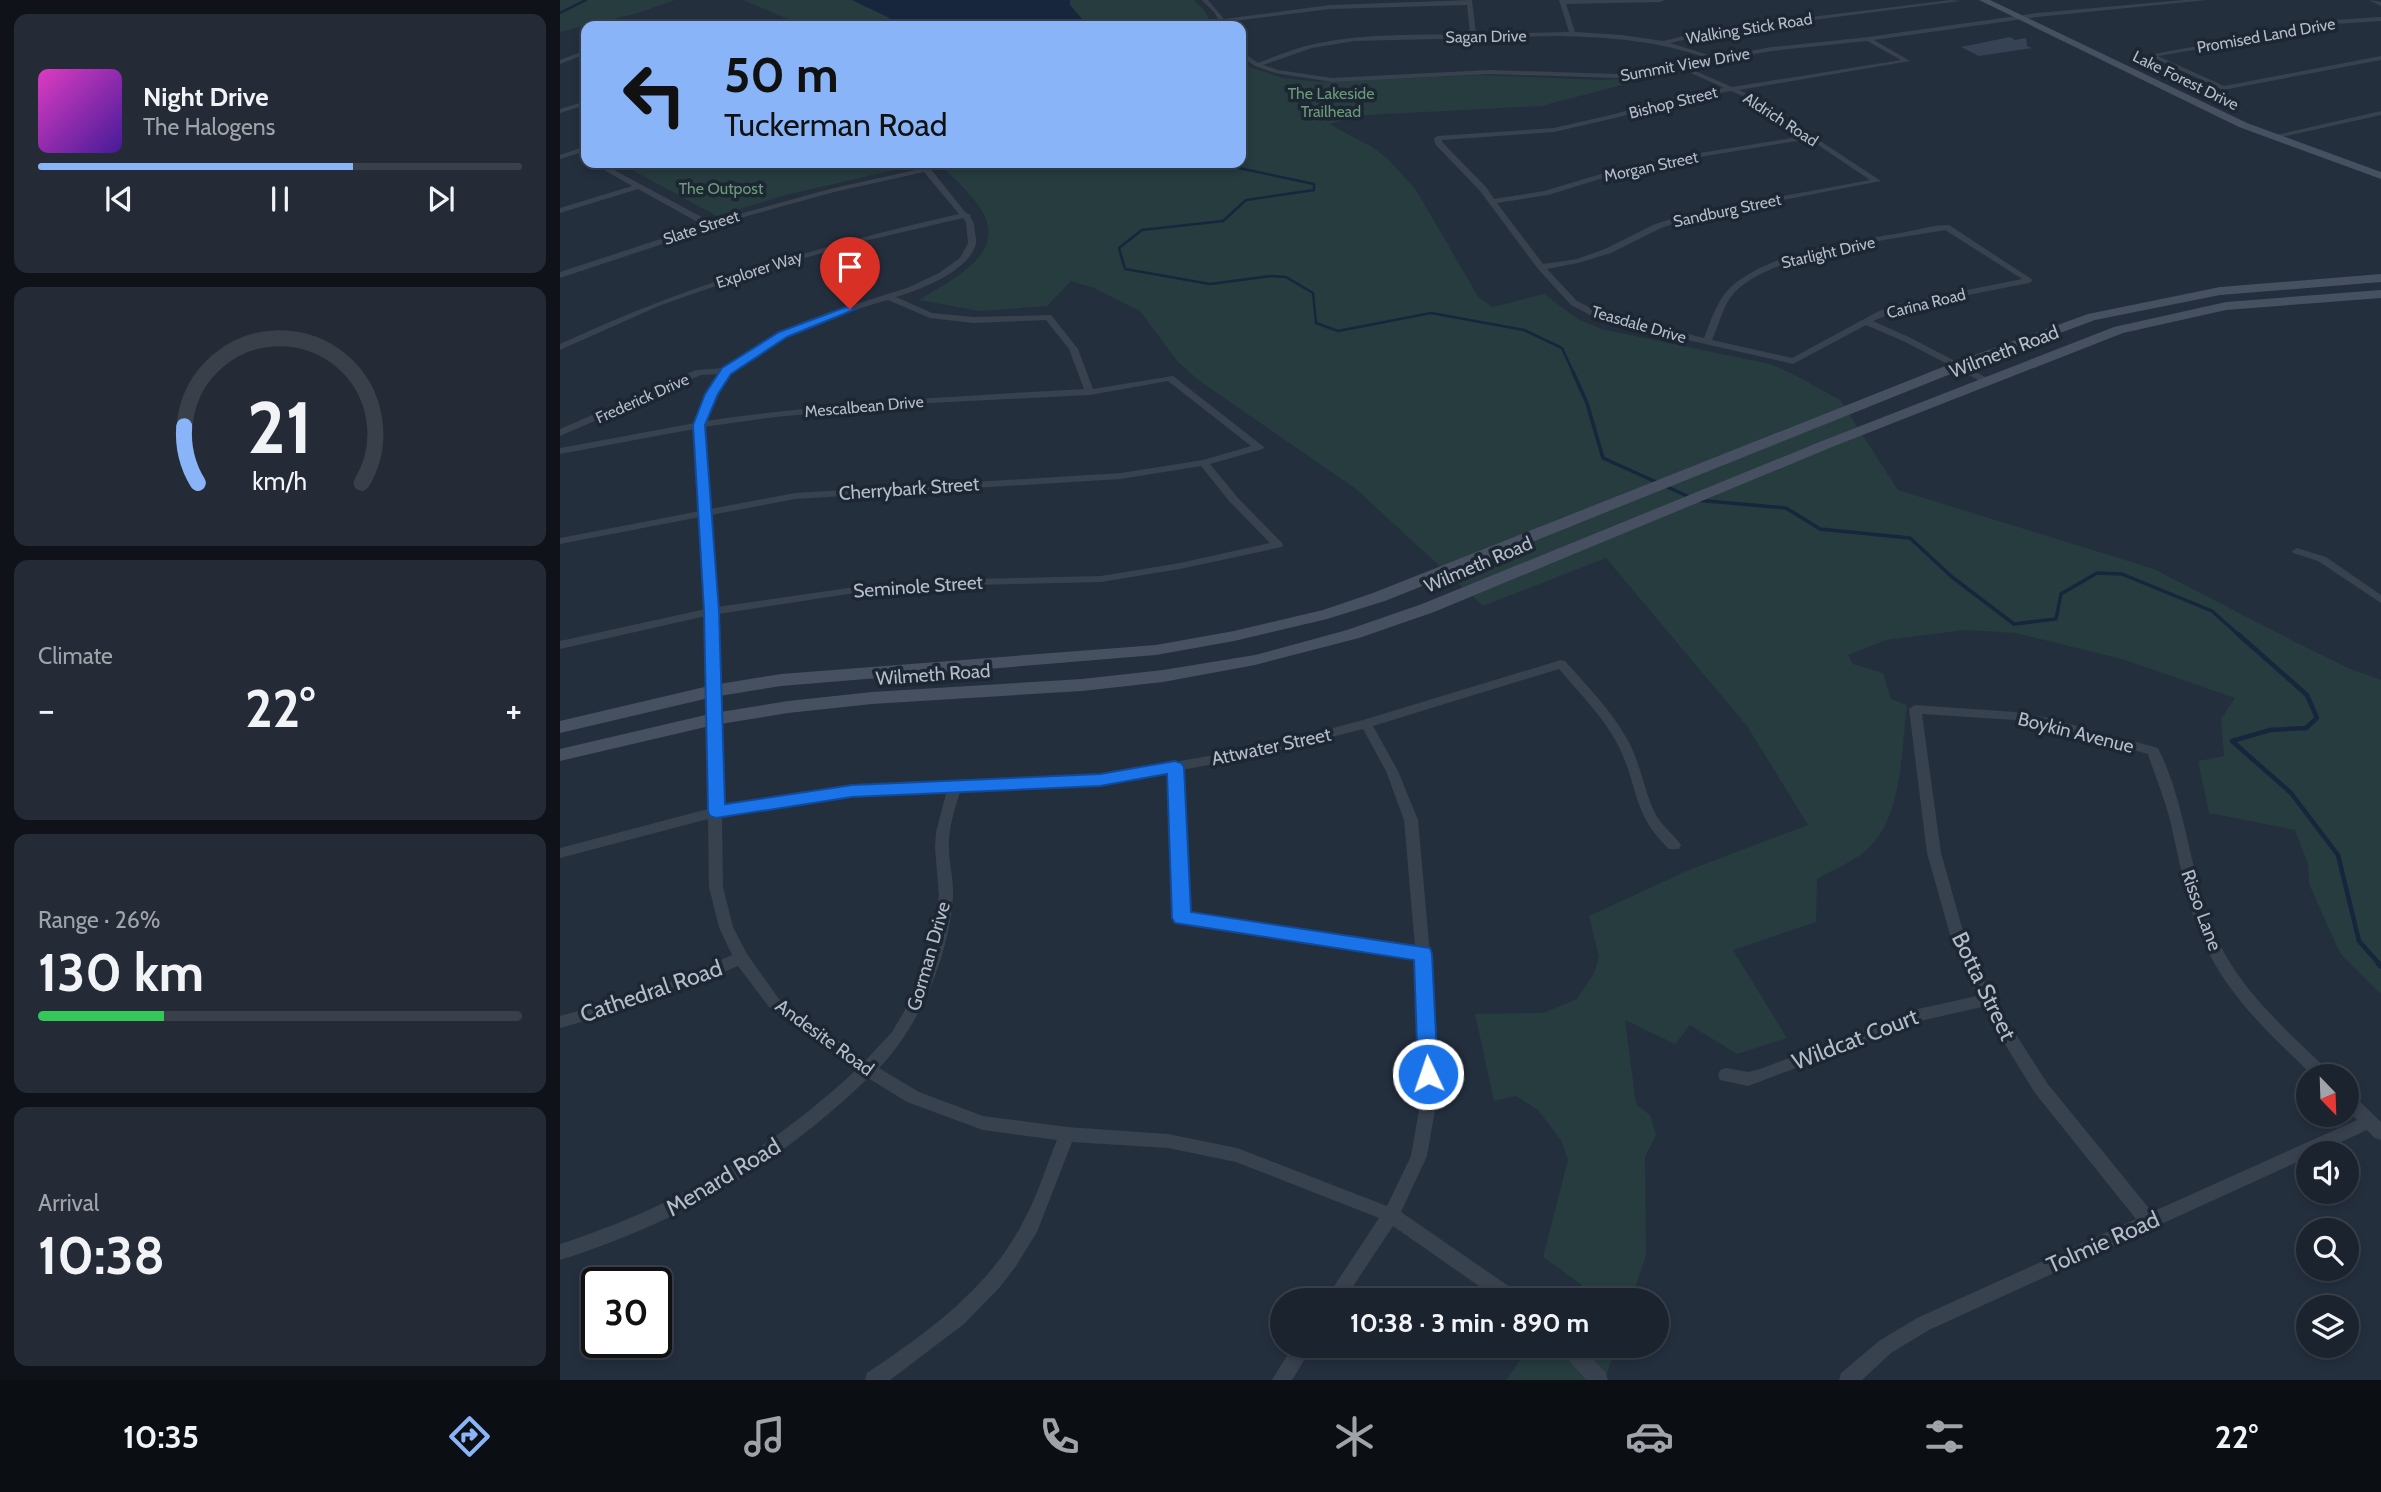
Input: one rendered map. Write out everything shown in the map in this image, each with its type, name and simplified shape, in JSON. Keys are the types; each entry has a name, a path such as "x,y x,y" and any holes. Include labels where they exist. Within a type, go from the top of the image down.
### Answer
{"street":[{"path":"1205,0 1222,21"},
{"path":"1573,35 1562,1 1661,0"},
{"name":"Walking Stick Road","path":"1666,43 1719,30 1956,0"},
{"name":"Lake Forest Drive","path":"1983,0 2272,137 2381,176"},
{"name":"Lake Forest Drive","path":"2007,0 2186,85"},
{"path":"2119,0 2131,7"},
{"name":"Summit View Drive","path":"1246,57 1257,65 1300,77 1332,80 1489,72 1616,76 1772,49 1868,39 2017,17 2204,0"},
{"path":"2373,0 2381,4"},
{"path":"1243,21 1330,7 1469,2 1473,36"},
{"name":"Summit View Drive","path":"2090,10 2105,15 2181,9 2186,3"},
{"name":"Promised Land Drive","path":"2381,19 2303,24 2248,39 2151,55 2223,88 2381,58"},
{"name":"Sagan Drive","path":"1257,65 1318,46 1386,37 1573,35 1666,43 1715,59"},
{"name":"Bishop Street","path":"1438,138 1554,130 1617,116 1676,98 1907,61 1868,39"},
{"path":"560,62 581,54"},
{"name":"Aldrich Road","path":"1681,66 1750,97 1877,181"},
{"path":"560,102 581,109"},
{"path":"560,111 581,105"},
{"path":"2272,137 2381,113"},
{"name":"Lake Forest Drive","path":"2259,119 2381,164"},
{"name":"Morgan Street","path":"1494,201 1545,193 1638,165 1811,137"},
{"name":"Teasdale Drive","path":"1438,138 1442,149 1494,201 1541,267 1574,303 1595,314 1793,361"},
{"path":"560,157 581,150"},
{"path":"576,152 581,155"},
{"path":"605,168 708,224"},
{"name":"Slate Street","path":"560,275 708,224 796,198 926,169 967,215"},
{"name":"Sandburg Street","path":"1541,267 1578,261 1608,251 1658,226 1695,215 1877,181"},
{"path":"560,211 639,186"},
{"name":"Andesite Road","path":"967,215 973,232 972,243 963,259 942,275 891,298 830,315 783,335 727,371 711,394 699,425 712,611 716,887 726,927 741,958 774,1003 867,1069 913,1097 983,1124 1168,1142 1237,1155 1391,1215 1497,1288"},
{"name":"Explorer Way","path":"560,347 676,297 769,264 855,239 967,215"},
{"name":"Carina Road","path":"1793,361 1905,305 2029,280 1946,227"},
{"name":"Starlight Drive","path":"1707,342 1731,290 1758,270 1784,260 1946,227"},
{"name":"Wilmeth Road","path":"560,727 713,691 848,674 1170,648 1327,614 1480,557 1958,366 2092,317 2171,299 2247,288 2381,278"},
{"name":"Wilmeth Road","path":"560,755 714,719 872,698 1082,685 1163,676 1255,660 1365,629 1427,608 1827,444 2119,330 2175,316 2264,301 2381,294"},
{"path":"891,298 930,315 973,320 1048,317 1073,349 1090,392"},
{"path":"1867,322 1986,381"},
{"name":"Frederick Drive","path":"560,433 699,372 727,371"},
{"name":"Mescalbean Drive","path":"560,451 775,414 930,400 1090,392 1170,378 1259,447"},
{"name":"Cherrybark Street","path":"560,541 795,496 1121,477 1204,463 1259,447"},
{"name":"Seminole Street","path":"560,645 712,611 848,590 970,582 1101,579 1180,566 1278,545 1234,500 1204,463"},
{"path":"2297,551 2322,559 2381,599"},
{"name":"Attwater Street","path":"560,853 716,812 852,791 1100,780 1266,750 1366,724 1561,664 1609,720 1626,750 1653,825 1674,845"},
{"name":"Boykin Avenue","path":"1915,709 2015,716 2048,722 2153,751"},
{"name":"Botta Street","path":"1915,709 1934,853 1960,945 1986,1000 2041,1088 2149,1222"},
{"path":"1342,1288 1391,1215 1419,1156 1429,1098 1423,954 1411,820 1392,771 1366,724"},
{"name":"Risso Lane","path":"2153,751 2178,825 2186,874 2216,954 2240,990 2311,1064"},
{"path":"1175,767 1182,918 1423,954"},
{"name":"Gorman Drive","path":"867,1069 907,1025 919,997 946,896 943,830 955,786"},
{"name":"Cathedral Road","path":"560,1022 650,996 741,958"},
{"name":"Wildcat Court","path":"1726,1075 1748,1079 1762,1075 1917,1015 1986,1000"},
{"name":"Menard Road","path":"560,1252 641,1224 715,1187 781,1144 867,1069"},
{"path":"2359,1112 2375,1128"},
{"name":"Tolmie Road","path":"1848,1380 1885,1347 1923,1324 2149,1222 2375,1128"},
{"path":"874,1380 930,1341 998,1277 1025,1237 1067,1134"},
{"path":"1281,1380 1296,1358"},
{"path":"1579,1358 1599,1380"}],"green space":[{"path":"560,0 675,0 605,21 581,21 581,27 560,32"},
{"path":"743,0 852,0 892,21 792,21"},
{"path":"1070,0 1193,0 1204,10 1210,21 1084,21 1070,5"},
{"name":"The Lakeside Trailhead","path":"1246,66 1283,78 1320,82 1481,75 1604,80 1657,76 1541,106 1367,115 1329,124 1372,147 1388,159 1416,190 1479,298 1493,307 1544,294 1578,319 1601,329 1770,364 1840,400 1898,490 2154,569 2303,646 2348,668 2381,680 2381,994 2340,953 2309,884 2308,864 2295,830 2209,813 2198,761 2224,756 2221,719 2235,698 2122,659 2016,633 1966,630 1886,640 1848,655 1853,664 1883,673 1891,699 1907,705 1898,784 1886,823 1877,839 1864,852 1817,879 1816,922 1733,950 1787,1038 1737,1054 1690,1025 1675,1044 1625,1020 1636,1104 1650,1115 1656,1135 1645,1157 1646,1255 1635,1288 1581,1288 1582,1285 1543,1257 1568,1160 1561,1140 1538,1110 1516,1096 1494,1101 1475,1014 1543,1013 1577,999 1594,973 1599,957 1589,916 1689,870 1808,825 1747,726 1606,558 1483,606 1356,489 1197,379 1178,362 1140,311 1094,288 1071,281 1047,306 979,311 919,300 959,275 972,265 981,253 987,241 988,227 978,205 944,168 1246,168"},
{"name":"The Outpost","path":"628,168 902,168 786,195 717,216"},
{"path":"1524,1358 1612,1358 1605,1380 1506,1380"}],"water":[{"path":"852,0 1070,0 1070,5 1084,21 892,21"}],"building":[{"path":"2010,37 2015,40 2026,38 2027,46 2032,48 1979,56 1961,47"}],"waterway":[{"path":"560,13 586,0"},
{"path":"1239,168 1314,184 1314,190 1246,200 1223,221 1142,230 1119,248 1125,269 1210,284 1271,276 1286,277 1313,293 1316,323 1338,331 1431,313 1524,330 1562,348 1574,374"},
{"path":"1573,372 1587,403 1603,458 1696,500 1786,508 1820,529 1910,538 1952,577 2014,624 2056,619 2061,594 2097,573 2122,574 2212,611 2240,636"},
{"path":"2238,634 2307,695 2317,718 2306,728 2270,730 2232,741 2291,793 2338,855 2359,941 2381,966 2379,964"}],"route":[{"path":"850,309 783,335 727,371 711,394 699,425 712,611 716,812 777,800 852,791 899,787 1047,784 1100,780 1175,767 1182,918 1423,954 1428,1074"}]}
